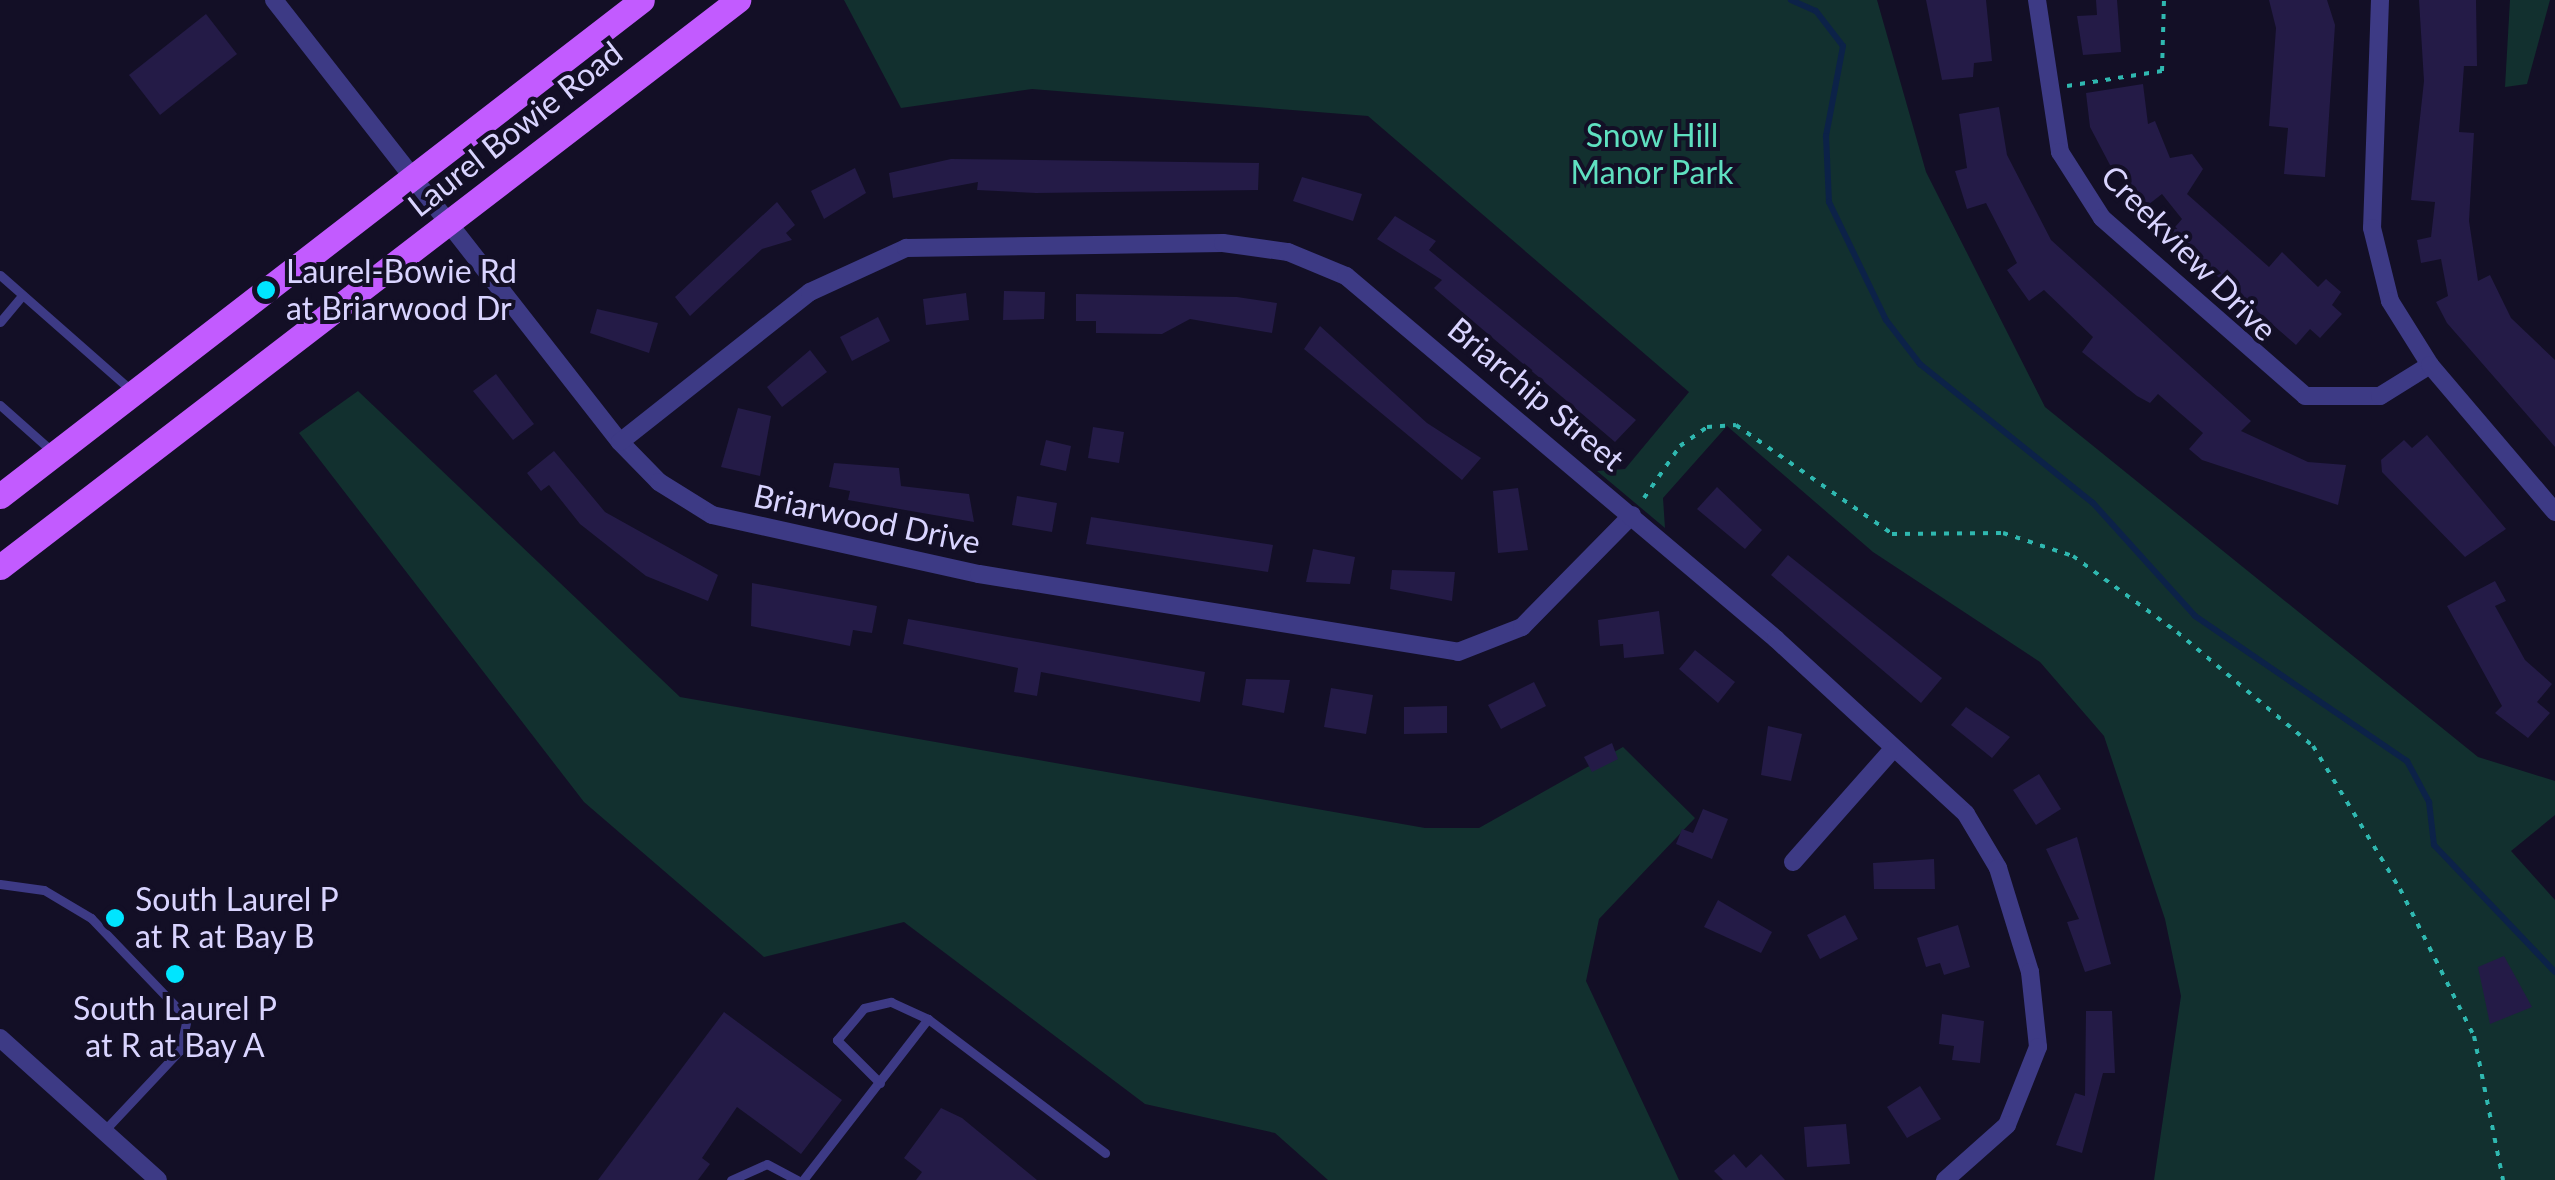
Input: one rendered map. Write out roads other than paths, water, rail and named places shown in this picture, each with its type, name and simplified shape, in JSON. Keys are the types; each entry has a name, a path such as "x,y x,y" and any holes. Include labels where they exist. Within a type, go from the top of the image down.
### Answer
{"main road":[{"name":"Laurel Bowie Road","path":"0,496 642,0"},
{"name":"Laurel Bowie Road","path":"0,567 738,0"}],"street":[{"name":"Briarwood Drive","path":"274,0 620,442 674,493 740,524 1446,652 1478,650 1522,627 1632,515"},
{"name":"Creekview Drive","path":"2038,0 2047,89 2060,152 2083,196 2294,390 2358,401 2430,365"},
{"path":"2380,0 2374,247 2390,301 2430,365 2555,512"},
{"name":"Briarchip Street","path":"620,442 810,292 887,253 1005,241 1223,243 1288,252 1346,276 1632,515 1966,814 1998,868 2038,1018 2023,1104 1987,1148 1945,1180"},
{"path":"1793,862 1894,748"},
{"path":"0,1038 158,1180"}],"lane":[{"path":"0,275 133,392"},
{"path":"0,322 23,295"},
{"path":"0,405 55,454"},
{"path":"0,884 44,890 91,918 186,1018 180,1050 102,1132"},
{"path":"880,1083 844,1055 837,1040 844,1023 891,1002 928,1020 1104,1153"},
{"path":"731,1180 767,1164 800,1180 928,1020"}],"waterway":[{"path":"1791,0 1816,11 1843,46 1826,136 1829,202 1886,320 1920,364 2093,503 2195,616 2407,761 2429,802 2434,845 2555,972"}],"place":[{"name":"Laurel-Bowie Rd at Briarwood Dr","path":"266,290"},
{"name":"South Laurel P at R at Bay B","path":"115,918"},
{"name":"South Laurel P at R at Bay A","path":"175,974"}],"park label":[{"name":"Snow Hill Manor Park","path":"1652,154"}]}
